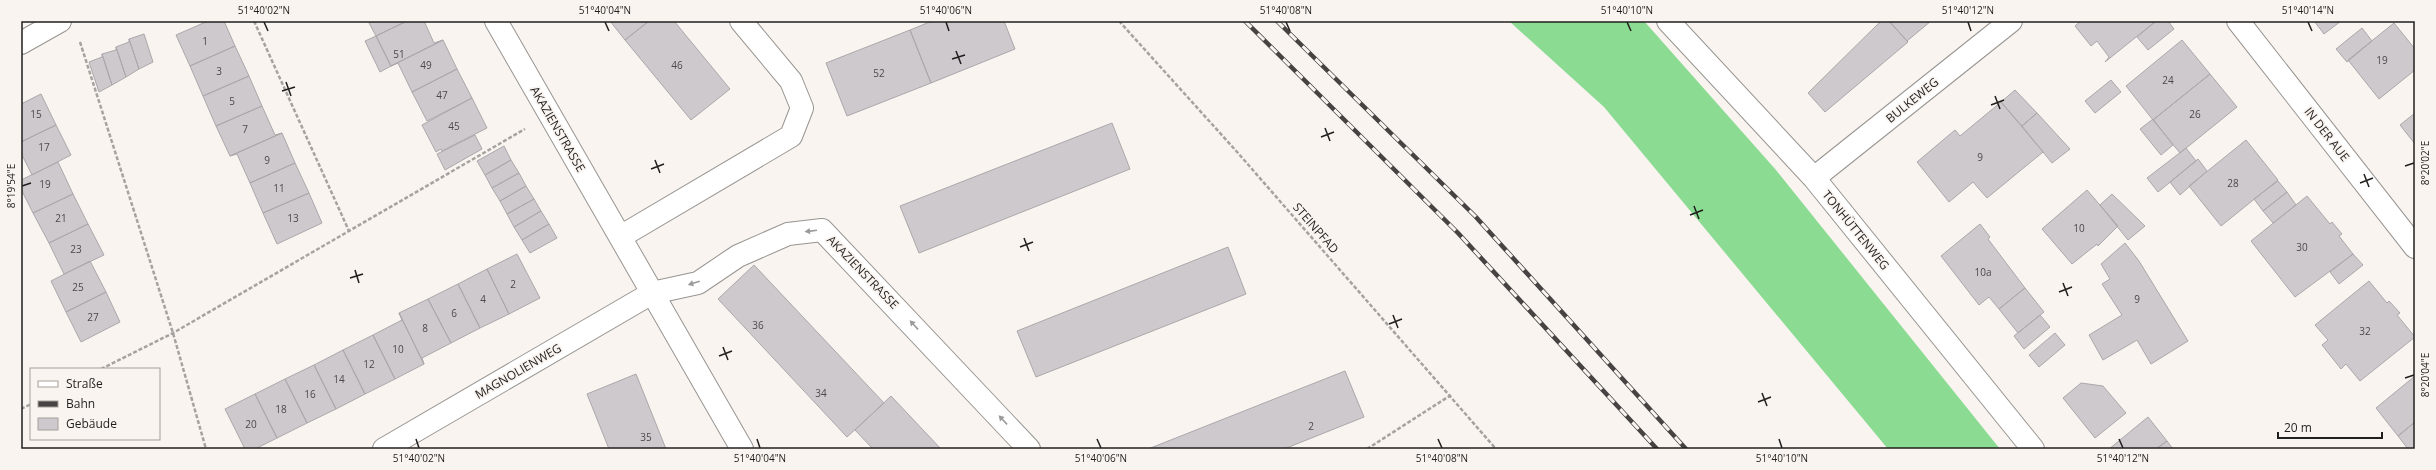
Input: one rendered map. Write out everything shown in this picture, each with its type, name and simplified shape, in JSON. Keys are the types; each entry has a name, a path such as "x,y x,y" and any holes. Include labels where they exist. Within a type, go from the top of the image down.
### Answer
{"street":[{"path":"21,43 60,21"},
{"name":"AKAZIENSTRASSE","path":"496,21 742,449"},
{"path":"620,237 791,136 802,108 791,81 741,21"},
{"name":"TONHÜTTENWEG","path":"1668,21 1814,178 2033,449"},
{"name":"BULKEWEG","path":"1814,178 2010,21"},
{"name":"IN DER AUE","path":"2238,21 2415,247"},
{"name":"AKAZIENSTRASSE","path":"652,293 698,283 738,256 788,234 822,230 1029,449"},
{"name":"MAGNOLIENWEG","path":"384,449 652,293"}],"path":[{"path":"254,21 349,230"},
{"name":"STEINPFAD","path":"1119,21 1451,396 1496,449"},
{"path":"78,36 173,333 206,449"},
{"path":"103,368 173,333 549,114"},
{"path":"1367,449 1451,396"},
{"path":"21,409 30,404"}],"green space":[{"path":"1509,21 1644,21 1776,170 2000,449 1888,449 1604,107"}],"building":[{"path":"208,21 224,21 235,46 190,66 176,35"},
{"path":"368,21 407,21 376,36"},
{"path":"407,21 424,21 434,43 443,40 391,66 376,36"},
{"path":"610,21 649,21 625,40"},
{"path":"649,21 674,21 730,89 691,120 625,40"},
{"path":"932,21 1004,21 1015,49 931,83 910,30"},
{"path":"1881,21 1889,21 1908,42 1825,112 1808,93"},
{"path":"1889,21 1931,21 1907,41"},
{"path":"2081,21 2156,21 2105,62 2109,57 2097,41 2091,46 2075,26"},
{"path":"2156,21 2168,21 2174,29 2148,50 2137,37"},
{"path":"2314,21 2341,21 2324,34"},
{"path":"2394,23 2415,49 2415,70 2379,99 2348,60"},
{"path":"2362,28 2372,41 2347,62 2336,49"},
{"path":"910,30 931,83 847,116 826,63"},
{"path":"144,34 153,62 139,69 129,39"},
{"path":"376,36 391,66 380,72 365,41"},
{"path":"129,39 139,69 126,77 116,47 129,42"},
{"path":"443,40 457,69 412,92 398,63 391,66"},
{"path":"2182,40 2210,74 2153,120 2126,86"},
{"path":"235,46 249,76 203,96 190,66"},
{"path":"116,47 126,77 112,85 102,54 116,50"},
{"path":"102,54 112,85 99,92 89,62 102,57"},
{"path":"457,69 472,98 427,121 412,92"},
{"path":"2210,74 2237,107 2180,153 2153,120"},
{"path":"249,76 262,106 216,126 203,96"},
{"path":"2111,80 2121,92 2095,113 2085,101"},
{"path":"2015,90 2037,113 2022,126 2001,102"},
{"path":"41,94 56,125 21,142 21,104"},
{"path":"472,98 487,128 442,151 441,149 436,152 422,125"},
{"path":"2001,102 2043,152 1987,198 1973,182 1949,202 1917,162 1955,130 1960,136"},
{"path":"262,106 275,135 282,133 230,156 216,126"},
{"path":"2037,113 2070,149 2052,163 2022,126"},
{"path":"2415,113 2415,144 2400,125"},
{"path":"2153,119 2173,145 2161,155 2140,129"},
{"path":"1112,123 1130,169 919,253 900,206"},
{"path":"56,125 71,155 32,175 21,153 21,142"},
{"path":"282,133 295,163 250,183 237,154 230,156"},
{"path":"475,135 482,149 445,170 437,154"},
{"path":"2246,140 2278,180 2221,226 2189,186"},
{"path":"504,146 511,160 485,175 477,161"},
{"path":"2186,148 2196,161 2158,192 2147,178"},
{"path":"2198,159 2207,171 2180,195 2170,182"},
{"path":"511,160 519,173 492,188 485,175"},
{"path":"58,162 73,194 33,213 21,189 21,180"},
{"path":"295,163 309,193 263,213 250,183"},
{"path":"519,173 526,186 500,201 492,188"},
{"path":"2278,181 2287,192 2263,211 2254,199"},
{"path":"526,186 534,199 507,214 500,201"},
{"path":"2087,190 2118,226 2098,246 2097,244 2072,264 2042,229"},
{"path":"2287,192 2296,205 2273,223 2263,211"},
{"path":"309,193 322,223 277,244 263,213"},
{"path":"73,194 88,224 49,243 33,213"},
{"path":"2112,194 2145,226 2128,240 2100,205"},
{"path":"2307,196 2330,224 2332,222 2342,234 2339,236 2353,254 2295,297 2251,241"},
{"path":"534,199 541,211 514,227 507,214"},
{"path":"541,211 549,224 522,240 514,227"},
{"path":"88,224 104,255 64,274 49,243"},
{"path":"549,224 557,238 530,253 522,240"},
{"path":"1980,224 1990,237 1988,239 2025,288 1999,309 1989,297 1979,305 1941,256"},
{"path":"2125,243 2139,261 2188,341 2151,364 2137,340 2103,360 2089,335 2122,315 2102,284 2110,279 2101,264"},
{"path":"1228,247 1246,294 1036,377 1017,331"},
{"path":"517,254 540,298 509,314 487,269"},
{"path":"2353,254 2363,265 2339,284 2330,272"},
{"path":"90,261 106,292 66,312 51,281"},
{"path":"754,265 884,403 847,437 718,299"},
{"path":"487,269 509,314 480,328 458,284"},
{"path":"2369,281 2387,303 2389,301 2400,313 2397,315 2415,337 2360,381 2346,364 2341,369 2322,345 2328,340 2315,325"},
{"path":"458,284 480,328 451,343 428,299"},
{"path":"2025,288 2044,312 2018,333 1999,309"},
{"path":"106,292 120,322 81,342 66,312"},
{"path":"428,299 451,343 422,358 424,364 399,313"},
{"path":"399,313 424,364 395,379 373,335 402,320"},
{"path":"2040,315 2050,327 2024,349 2014,336"},
{"path":"2055,333 2065,345 2039,367 2029,355"},
{"path":"373,335 395,379 365,394 343,350"},
{"path":"343,350 365,394 336,409 314,365"},
{"path":"314,365 336,409 307,423 285,379"},
{"path":"1345,371 1364,417 1284,449 1148,449"},
{"path":"636,374 666,449 609,449 587,394"},
{"path":"2415,376 2415,422 2398,436 2376,408"},
{"path":"285,379 307,423 277,438 255,394"},
{"path":"2081,383 2103,386 2126,413 2095,438 2063,398"},
{"path":"255,394 277,438 255,449 245,449 225,409"},
{"path":"891,396 941,449 873,449 855,430"},
{"path":"2148,417 2167,441 2156,449 2109,449"},
{"path":"2415,422 2415,449 2408,449 2398,436"},
{"path":"2167,441 2173,449 2156,449"}],"railway":[{"path":"1245,21 1458,233 1657,449"},
{"path":"1277,21 1475,216 1686,449"}]}
